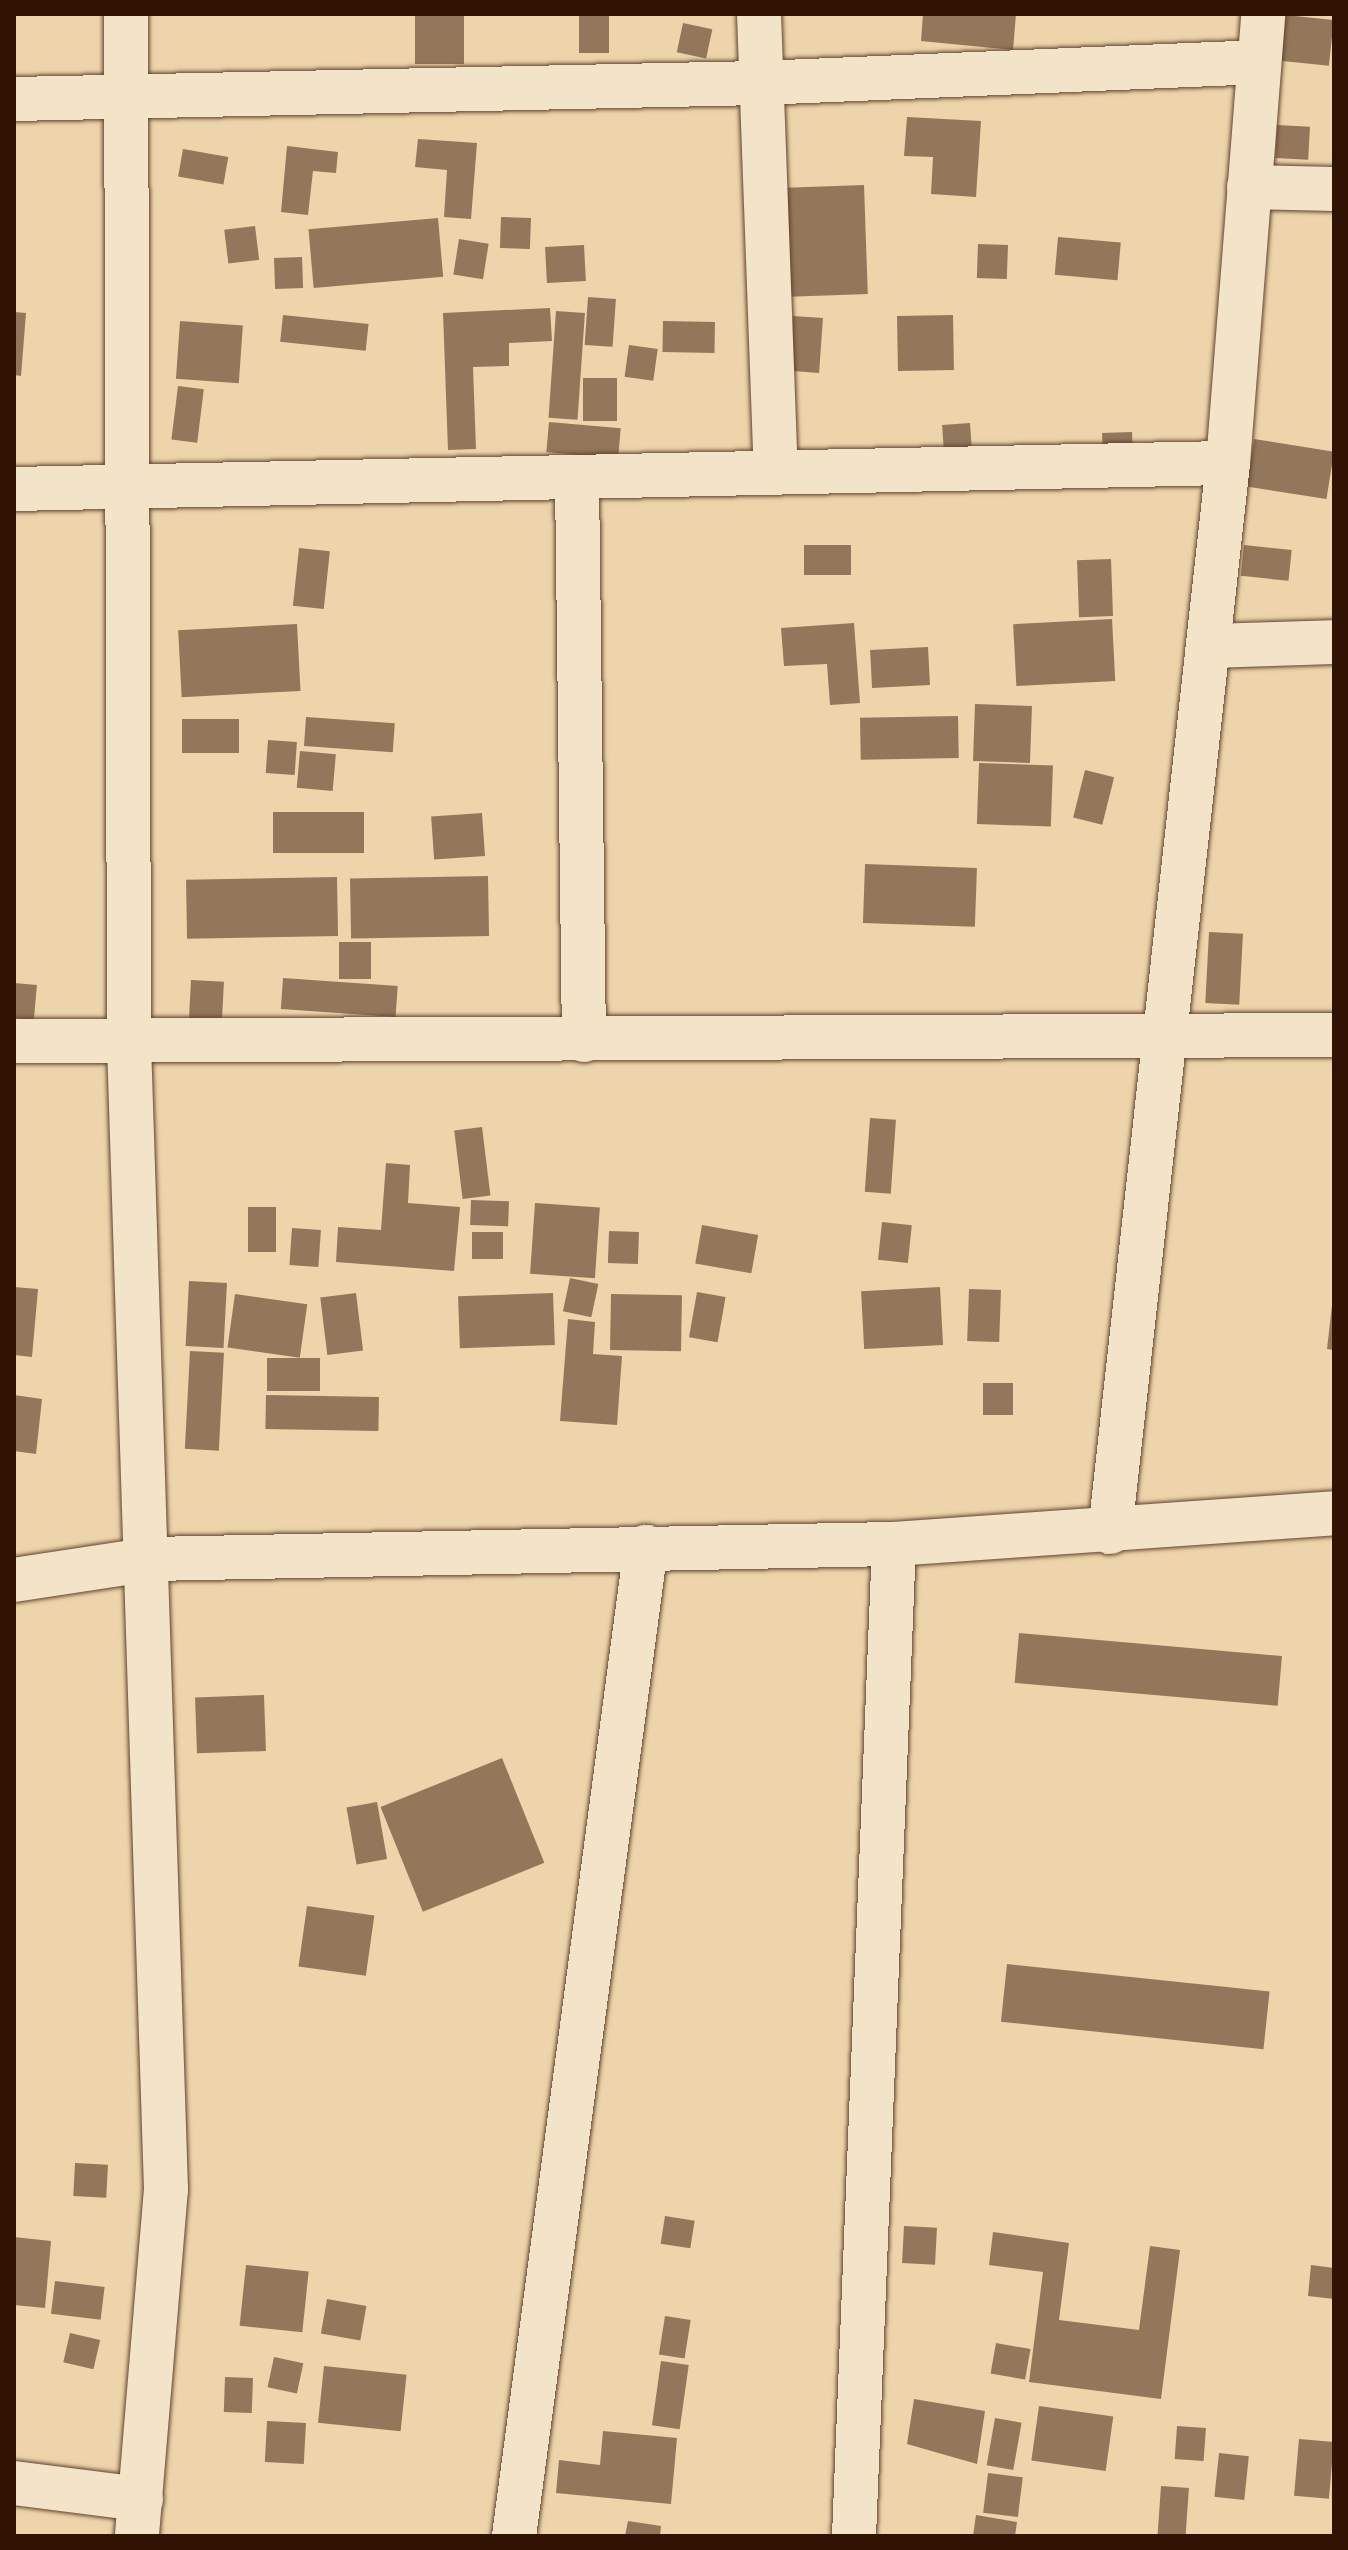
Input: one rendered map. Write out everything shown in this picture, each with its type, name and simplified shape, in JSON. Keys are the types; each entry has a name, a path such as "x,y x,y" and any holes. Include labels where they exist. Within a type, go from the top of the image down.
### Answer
{"street":[{"path":"14,2483 139,2517 166,2189 151,1559 129,1044 126,14"},
{"path":"759,14 776,472"},
{"path":"1110,1532 1161,1038 1228,463 1263,14"},
{"path":"14,99 127,99 760,83 1259,62"},
{"path":"1249,187 1334,189"},
{"path":"14,489 127,490 1228,463"},
{"path":"577,478 584,1040"},
{"path":"1209,646 1334,642"},
{"path":"14,1041 129,1044 1334,1035"},
{"path":"14,1580 151,1559 894,1544 1110,1532 1334,1513"},
{"path":"854,2536 894,1544"},
{"path":"514,2536 646,1547"}],"building":[{"path":"415,14 464,14 464,64 415,64"},
{"path":"579,14 609,14 609,53 579,53"},
{"path":"923,14 1016,14 1013,50 921,41"},
{"path":"1285,15 1334,20 1329,66 1280,61"},
{"path":"683,23 712,29 706,59 677,52"},
{"path":"907,117 981,121 976,197 931,194 933,157 904,156"},
{"path":"1277,125 1310,127 1308,160 1275,158"},
{"path":"418,139 477,143 471,219 444,217 447,170 415,167"},
{"path":"287,146 338,152 336,173 313,171 308,215 281,212"},
{"path":"183,149 228,157 223,185 178,177"},
{"path":"864,185 868,294 790,297 786,188"},
{"path":"501,217 531,218 530,249 500,248"},
{"path":"438,218 443,277 314,288 308,229"},
{"path":"255,226 259,260 228,264 224,230"},
{"path":"1058,237 1121,242 1117,280 1055,275"},
{"path":"459,239 489,244 483,279 453,275"},
{"path":"978,244 1008,245 1007,279 977,278"},
{"path":"584,245 586,281 547,283 545,247"},
{"path":"302,257 303,288 275,289 274,258"},
{"path":"588,297 616,299 613,347 585,345"},
{"path":"550,308 552,341 509,343 509,366 473,367 476,449 448,450 443,313"},
{"path":"556,311 585,313 577,420 549,418"},
{"path":"14,312 26,313 21,376 14,375"},
{"path":"283,315 369,324 366,351 280,342"},
{"path":"953,315 954,370 898,371 897,316"},
{"path":"793,316 823,318 819,373 789,371"},
{"path":"180,321 243,325 239,383 176,379"},
{"path":"663,321 715,322 714,353 662,352"},
{"path":"629,345 658,349 653,381 625,377"},
{"path":"583,378 617,378 617,421 583,421"},
{"path":"178,386 204,389 197,443 171,440"},
{"path":"549,422 621,428 618,458 546,452"},
{"path":"970,423 972,451 944,453 942,425"},
{"path":"1132,432 1133,465 1103,466 1102,433"},
{"path":"1254,439 1334,452 1326,499 1246,486"},
{"path":"804,545 851,545 851,575 804,575"},
{"path":"1244,545 1292,550 1288,581 1241,576"},
{"path":"299,548 330,551 324,609 293,606"},
{"path":"1111,559 1113,616 1079,617 1077,560"},
{"path":"1112,619 1115,681 1016,686 1013,624"},
{"path":"854,623 860,703 830,705 827,664 784,666 781,628"},
{"path":"297,624 301,691 182,697 178,630"},
{"path":"928,647 930,685 872,688 870,650"},
{"path":"975,704 1032,706 1030,763 973,761"},
{"path":"958,716 959,758 861,760 860,718"},
{"path":"306,717 395,723 393,752 304,746"},
{"path":"182,719 239,719 239,753 182,753"},
{"path":"268,740 297,742 295,775 266,773"},
{"path":"300,751 336,754 333,791 297,788"},
{"path":"979,763 1053,766 1051,827 977,824"},
{"path":"1085,770 1114,777 1102,825 1073,818"},
{"path":"273,812 364,812 364,853 273,853"},
{"path":"482,813 485,856 434,859 431,817"},
{"path":"865,864 977,868 975,927 863,923"},
{"path":"488,876 489,936 351,938 350,878"},
{"path":"337,877 338,936 187,939 186,880"},
{"path":"1209,932 1243,934 1239,1005 1205,1003"},
{"path":"339,942 371,942 371,979 339,979"},
{"path":"283,978 398,986 396,1017 281,1009"},
{"path":"191,980 224,982 221,1033 188,1031"},
{"path":"14,983 37,985 34,1020 14,1018"},
{"path":"870,1118 896,1120 891,1194 865,1192"},
{"path":"482,1127 490,1195 463,1199 454,1130"},
{"path":"386,1163 410,1165 408,1203 460,1207 454,1271 336,1262 338,1227 381,1230"},
{"path":"471,1200 509,1201 508,1226 470,1225"},
{"path":"535,1203 600,1208 595,1278 530,1274"},
{"path":"248,1207 276,1207 276,1252 248,1252"},
{"path":"882,1222 912,1225 908,1263 878,1260"},
{"path":"702,1225 758,1235 751,1273 695,1263"},
{"path":"292,1228 321,1230 318,1267 289,1265"},
{"path":"609,1231 639,1232 638,1264 608,1263"},
{"path":"472,1232 503,1232 503,1259 472,1259"},
{"path":"570,1278 598,1284 591,1317 563,1311"},
{"path":"189,1281 227,1283 224,1348 186,1346"},
{"path":"14,1287 38,1289 32,1357 14,1355"},
{"path":"940,1287 943,1345 864,1349 861,1291"},
{"path":"1334,1288 1334,1350 1327,1349"},
{"path":"969,1289 1001,1290 999,1342 967,1341"},
{"path":"697,1292 726,1297 718,1342 689,1337"},
{"path":"356,1293 363,1351 327,1355 320,1297"},
{"path":"553,1293 555,1345 460,1348 458,1296"},
{"path":"235,1294 307,1304 300,1358 227,1347"},
{"path":"611,1294 682,1295 681,1351 610,1350"},
{"path":"568,1319 595,1322 593,1354 622,1356 617,1425 560,1421"},
{"path":"190,1351 224,1353 219,1451 185,1449"},
{"path":"267,1358 320,1358 320,1391 267,1391"},
{"path":"983,1383 1013,1383 1013,1415 983,1415"},
{"path":"14,1395 42,1399 36,1454 14,1451"},
{"path":"266,1395 379,1397 378,1431 265,1429"},
{"path":"1019,1633 1282,1656 1278,1706 1015,1683"},
{"path":"264,1695 266,1751 197,1753 195,1697"},
{"path":"502,1758 544,1863 423,1912 381,1807"},
{"path":"377,1802 387,1859 357,1865 346,1807"},
{"path":"307,1906 374,1915 366,1976 299,1966"},
{"path":"1007,1964 1270,1992 1263,2049 1001,2022"},
{"path":"75,2163 108,2165 106,2198 73,2196"},
{"path":"665,2216 695,2221 690,2248 661,2244"},
{"path":"904,2226 937,2228 935,2265 902,2263"},
{"path":"993,2232 1069,2243 1059,2320 1139,2330 1150,2246 1180,2250 1161,2399 1029,2382 1043,2272 989,2265"},
{"path":"14,2237 51,2241 45,2308 14,2305"},
{"path":"246,2265 309,2272 302,2332 240,2326"},
{"path":"1311,2265 1334,2268 1334,2299 1308,2296"},
{"path":"55,2281 105,2287 101,2320 51,2314"},
{"path":"327,2299 366,2306 360,2340 321,2333"},
{"path":"665,2316 691,2320 685,2359 659,2355"},
{"path":"70,2333 100,2340 93,2369 63,2362"},
{"path":"996,2343 1030,2349 1025,2380 991,2374"},
{"path":"274,2357 303,2363 297,2394 268,2387"},
{"path":"661,2361 689,2365 680,2429 652,2425"},
{"path":"324,2366 407,2375 401,2431 318,2423"},
{"path":"225,2377 253,2378 252,2413 224,2412"},
{"path":"914,2399 985,2411 977,2464 907,2444"},
{"path":"1039,2406 1113,2416 1106,2471 1031,2460"},
{"path":"995,2418 1022,2423 1013,2470 987,2465"},
{"path":"267,2421 306,2423 304,2464 265,2462"},
{"path":"1177,2426 1206,2428 1204,2461 1175,2459"},
{"path":"603,2431 677,2438 671,2504 556,2493 559,2460 600,2465"},
{"path":"1299,2439 1334,2442 1329,2499 1294,2496"},
{"path":"1219,2453 1249,2456 1244,2500 1214,2497"},
{"path":"988,2473 1023,2477 1018,2517 983,2513"},
{"path":"1161,2486 1189,2488 1186,2536 1158,2536"},
{"path":"976,2515 1017,2522 1015,2536 973,2536"},
{"path":"628,2521 661,2526 660,2536 625,2536"}]}
